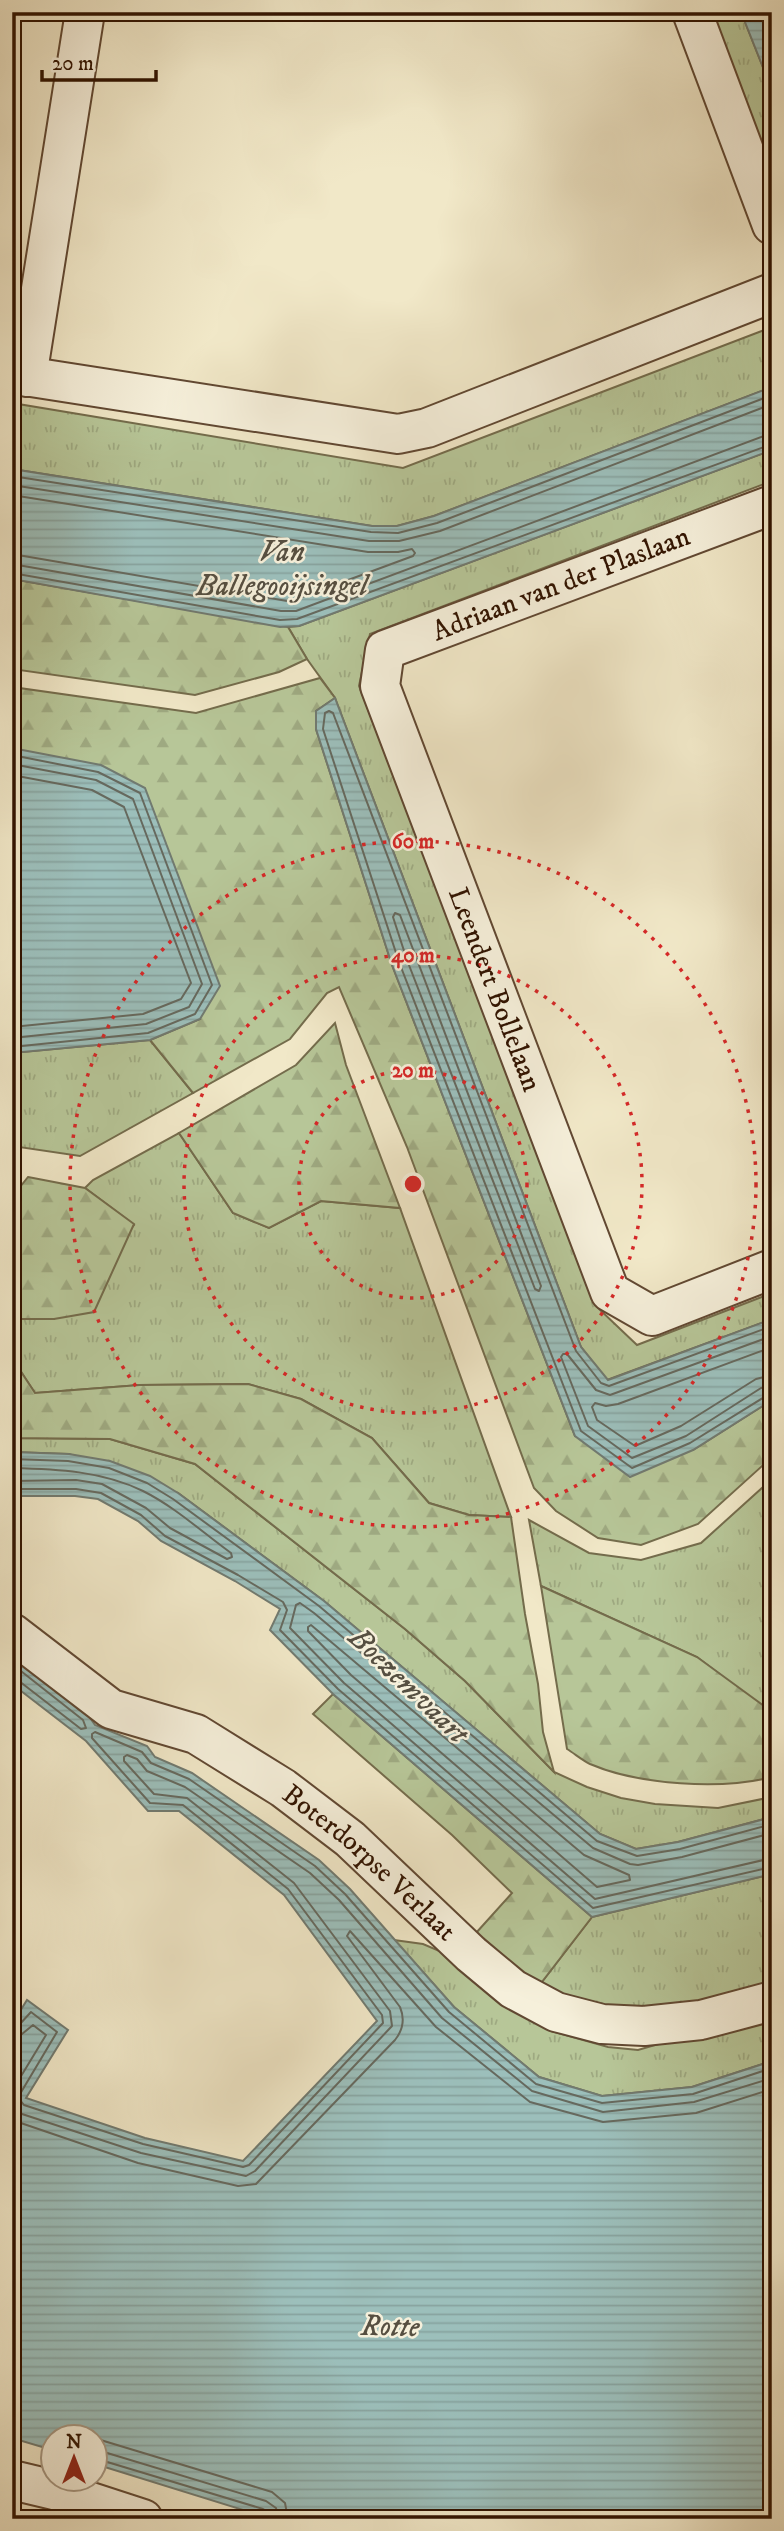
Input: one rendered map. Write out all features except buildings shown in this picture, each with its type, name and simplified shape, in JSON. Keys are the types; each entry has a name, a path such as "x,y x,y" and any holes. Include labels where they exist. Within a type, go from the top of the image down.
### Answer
{"street":[{"path":"85,12 19,375 398,434 427,428 772,293"},
{"path":"692,12 772,225"},
{"name":"Adriaan van der Plaslaan","path":"380,686 385,650 772,505"},
{"name":"Leendert Bollelaan","path":"380,686 610,1292 652,1316 772,1269"},
{"name":"Boterdorpse Verlaat","path":"12,1633 111,1709 196,1734 283,1788 350,1839 471,1954 513,1989 556,2012 601,2024 644,2026 701,2020 758,2005"},
{"path":"12,2480 54,2490 144,2519"}],"green space":[{"path":"708,12 741,12 772,90 772,181"},
{"path":"772,327 772,387 434,516 397,526 372,526 12,469 12,403 403,468"},
{"path":"772,450 772,481 370,634 359,686 598,1308 637,1345 772,1293 772,1319 607,1380 581,1347 335,698 288,627 299,626"},
{"path":"12,579 288,627 307,659 279,672 195,695 12,669"},
{"path":"320,678 335,698 316,711 316,729 392,965 575,1436 693,1450 772,1400 772,1457 698,1524 641,1545 598,1538 556,1511 534,1488 407,1147 339,987 327,993 290,1039 193,1093 150,1040 200,1019 12,748 12,687 196,713"},
{"path":"335,1023 346,1065 400,1208 321,1201 269,1228 233,1213 179,1133 296,1065"},
{"path":"150,1040 193,1093 80,1156 12,1146 12,1053"},
{"path":"179,1133 233,1213 269,1228 321,1201 400,1208 511,1517 469,1515 429,1503 372,1438 301,1399 248,1384 140,1385 35,1393 12,1358 12,1319 54,1319 134,1225 85,1188 93,1180"},
{"path":"28,1177 85,1188 134,1224 94,1312 54,1319 12,1319 12,1197"},
{"path":"12,1358 35,1393 140,1385 248,1384 301,1399 372,1438 429,1503 469,1515 511,1517 538,1684 543,1732 554,1772 465,1681 405,1629 195,1464 110,1439 12,1438"},
{"path":"12,1438 110,1439 195,1464 405,1629 465,1681 554,1772 621,1798 655,1804 718,1808 772,1797 772,1817 678,1842 636,1849 600,1834 324,1601 178,1493 69,1454 12,1452"},
{"path":"772,1479 772,1714 697,1657 541,1586 529,1520 589,1553 641,1560 701,1543"},
{"path":"541,1586 697,1657 764,1706 772,1714 772,1777 705,1784 656,1781 632,1777 590,1764 567,1749"},
{"path":"333,1694 592,1917 538,1987 476,1933 512,1893 452,1835 313,1714"},
{"path":"772,1874 772,1992 679,2011 605,2012 538,1987 592,1917"},
{"path":"394,1940 423,1944 449,1955 519,2010 551,2031 608,2047 638,2050 772,2011 772,2061 692,2087 602,2096 539,2077 454,2007"}],"water":[{"path":"741,12 772,12 772,90"},
{"name":"Van Ballegooijsingel","path":"772,387 772,450 299,626 280,627 12,579 12,469 372,526 397,526 434,516"},
{"path":"335,698 581,1347 608,1380 772,1319 772,1400 693,1450 630,1477 575,1436 392,965 316,729 316,711"},
{"path":"12,748 101,765 145,788 220,986 200,1019 150,1040 12,1053"},
{"name":"Boezemvaart","path":"12,1452 69,1454 110,1461 150,1476 178,1493 324,1601 600,1834 636,1849 678,1842 772,1817 772,1874 592,1917 333,1694 270,1630 280,1609 161,1541 138,1521 98,1499 75,1496 12,1496"},
{"name":"Rotte","path":"12,1655 88,1715 95,1725 147,1746 155,1757 192,1773 319,1860 350,1889 454,2007 539,2077 602,2096 692,2087 772,2061 772,2519 272,2519 108,2468 108,2422 38,2422 38,2446 12,2438 12,2024 27,2000 68,2030 26,2098 145,2138 243,2161 377,2021 284,1895 179,1811 148,1811 86,1741 12,1684"}]}
